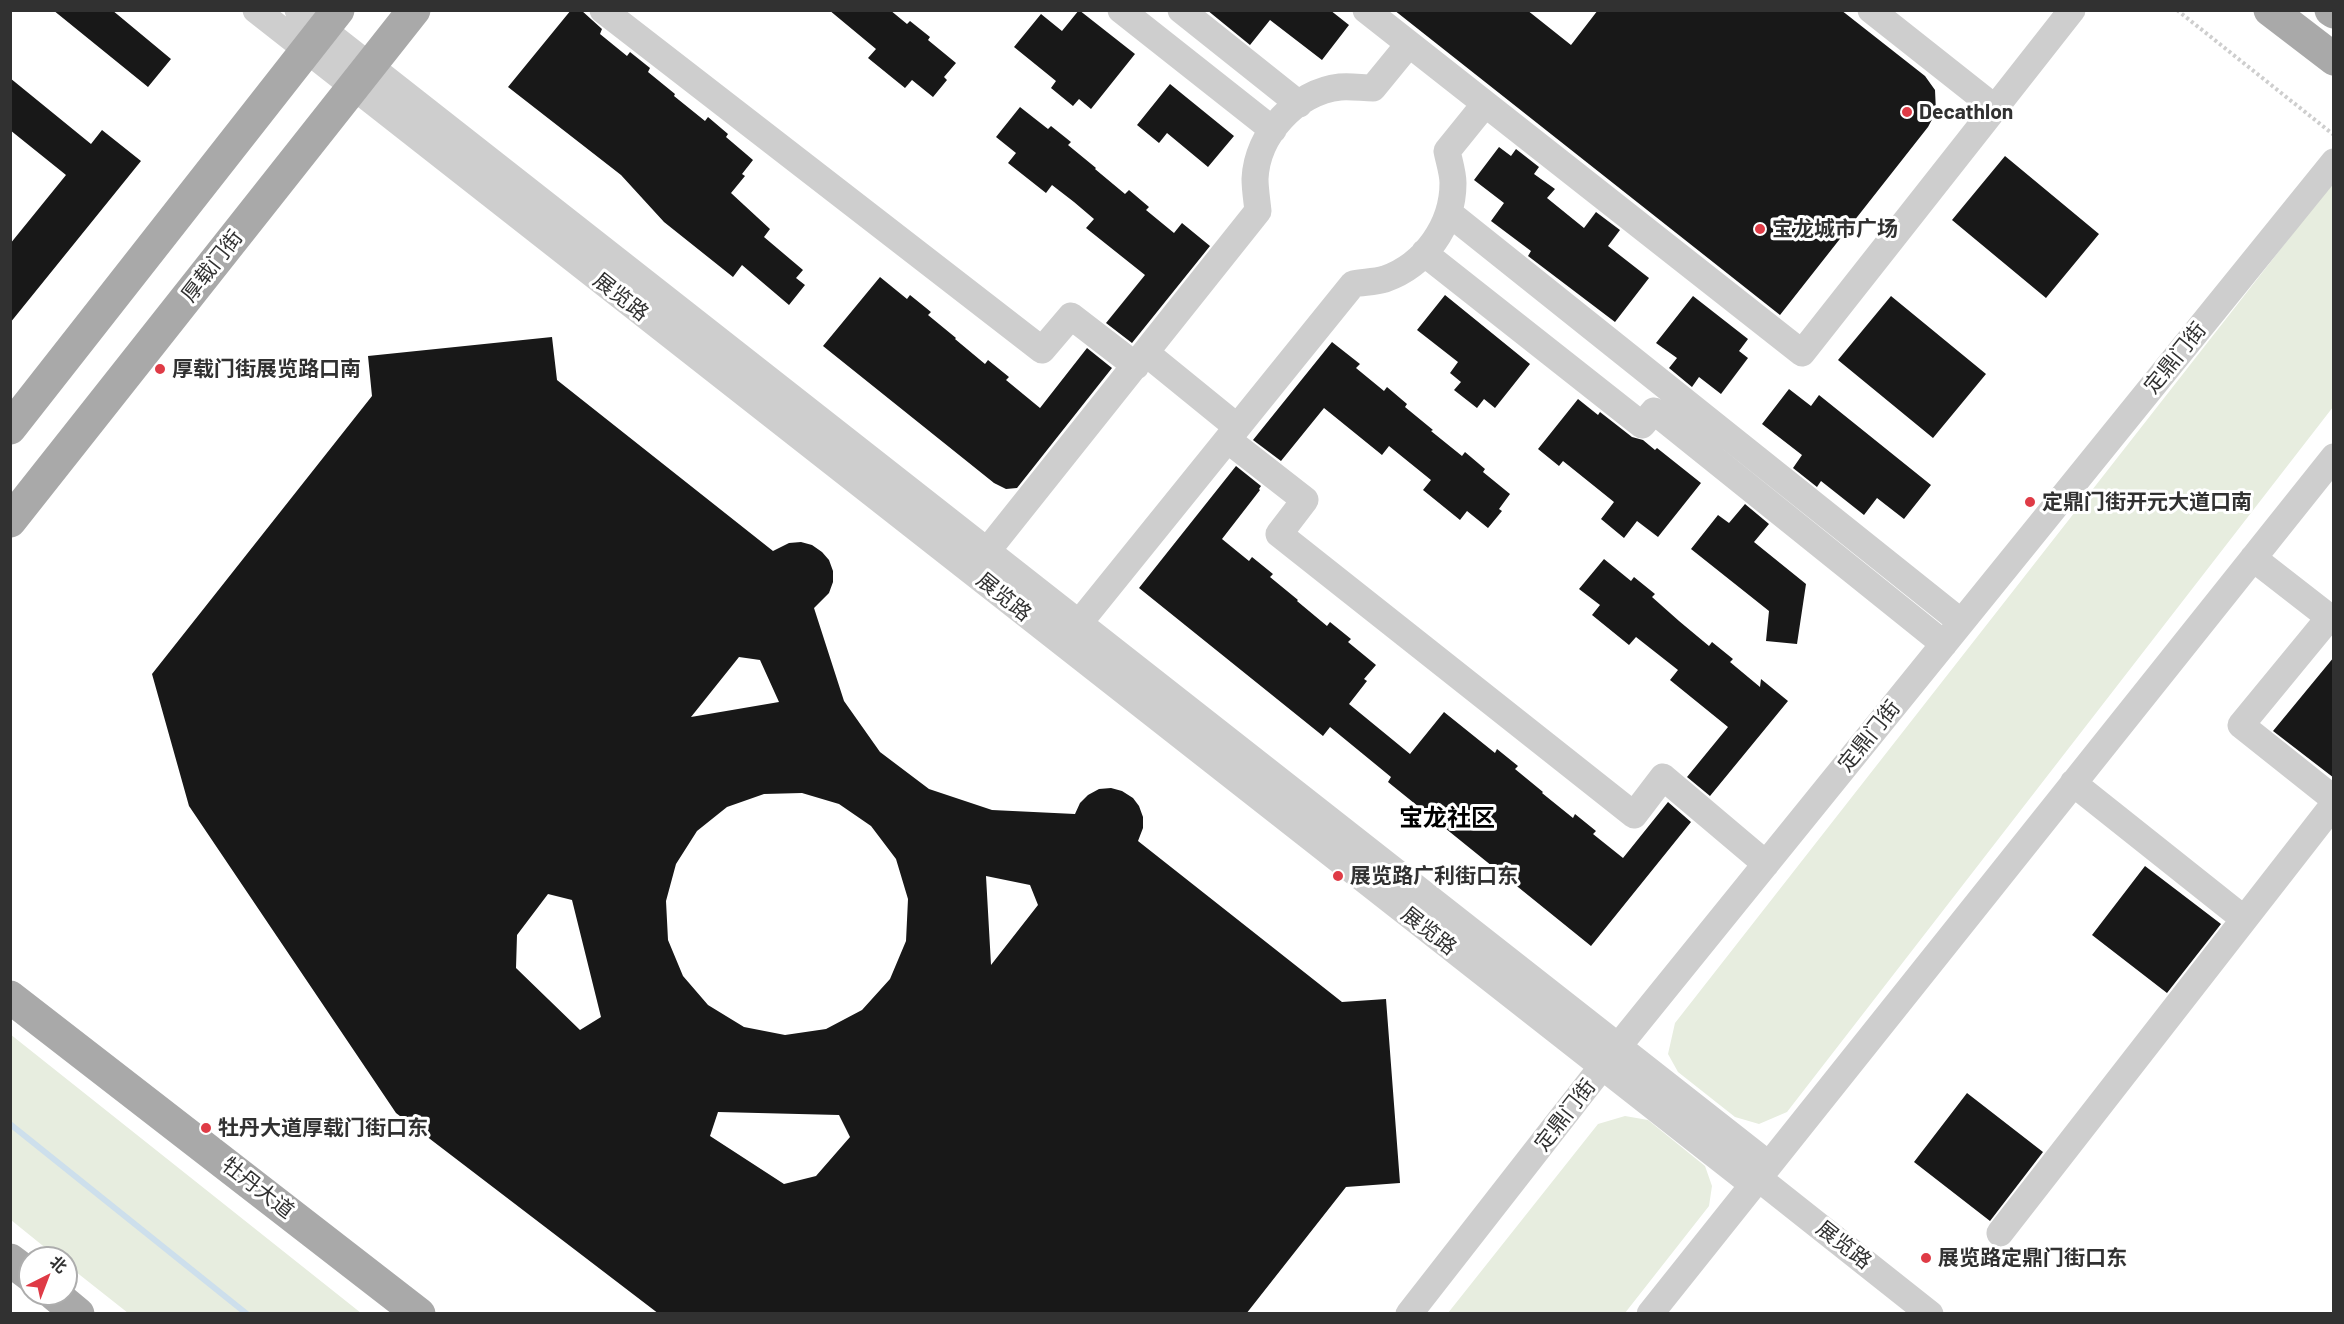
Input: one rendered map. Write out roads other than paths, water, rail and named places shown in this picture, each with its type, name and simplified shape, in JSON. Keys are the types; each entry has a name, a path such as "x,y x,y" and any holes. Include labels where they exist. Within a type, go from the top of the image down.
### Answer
{"main road":[{"name":"厚载门街","path":"10,521 414,10"},
{"path":"2270,10 2334,59"},
{"path":"10,428 316,25"},
{"name":"牡丹大道","path":"10,997 419,1314"}],"street":[{"name":"展览路","path":"256,10 316,25 361,77 1610,1056 1930,1314"},
{"path":"603,10 1041,350 1071,316 1141,360 1233,434 1305,500 1279,534 1634,815 1664,777 1766,864"},
{"path":"1121,10 1273,130"},
{"path":"1181,10 1299,104"},
{"path":"1366,10 1802,353 2072,10"},
{"path":"1871,10 1995,108"},
{"path":"980,561 1258,211 1255,178 1263,145 1281,117 1308,97 1340,87 1373,88 1409,44"},
{"path":"1070,633 1353,284 1384,279 1412,265 1435,242 1449,213 1453,182 1447,151 1485,104"},
{"name":"定鼎门街","path":"1409,1314 1610,1056 2334,162"},
{"path":"1449,213 1961,622"},
{"path":"1424,253 1642,425 1654,411 1944,644"},
{"path":"1650,1314 2334,457"},
{"path":"2000,1233 2334,801 2241,724 2331,620 2253,558"},
{"path":"2073,783 2244,919"}],"waterway":[{"path":"10,1124 247,1314"}],"place":[{"name":"Decathlon","path":"1907,112"},
{"name":"宝龙城市广场","path":"1760,229"},
{"name":"厚载门街展览路口南","path":"160,369"},
{"name":"定鼎门街开元大道口南","path":"2030,502"},
{"name":"展览路广利街口东","path":"1338,876"},
{"name":"牡丹大道厚载门街口东","path":"206,1128"},
{"name":"展览路定鼎门街口东","path":"1926,1258"}],"district":[{"name":"宝龙社区","path":"1447,818"}]}
